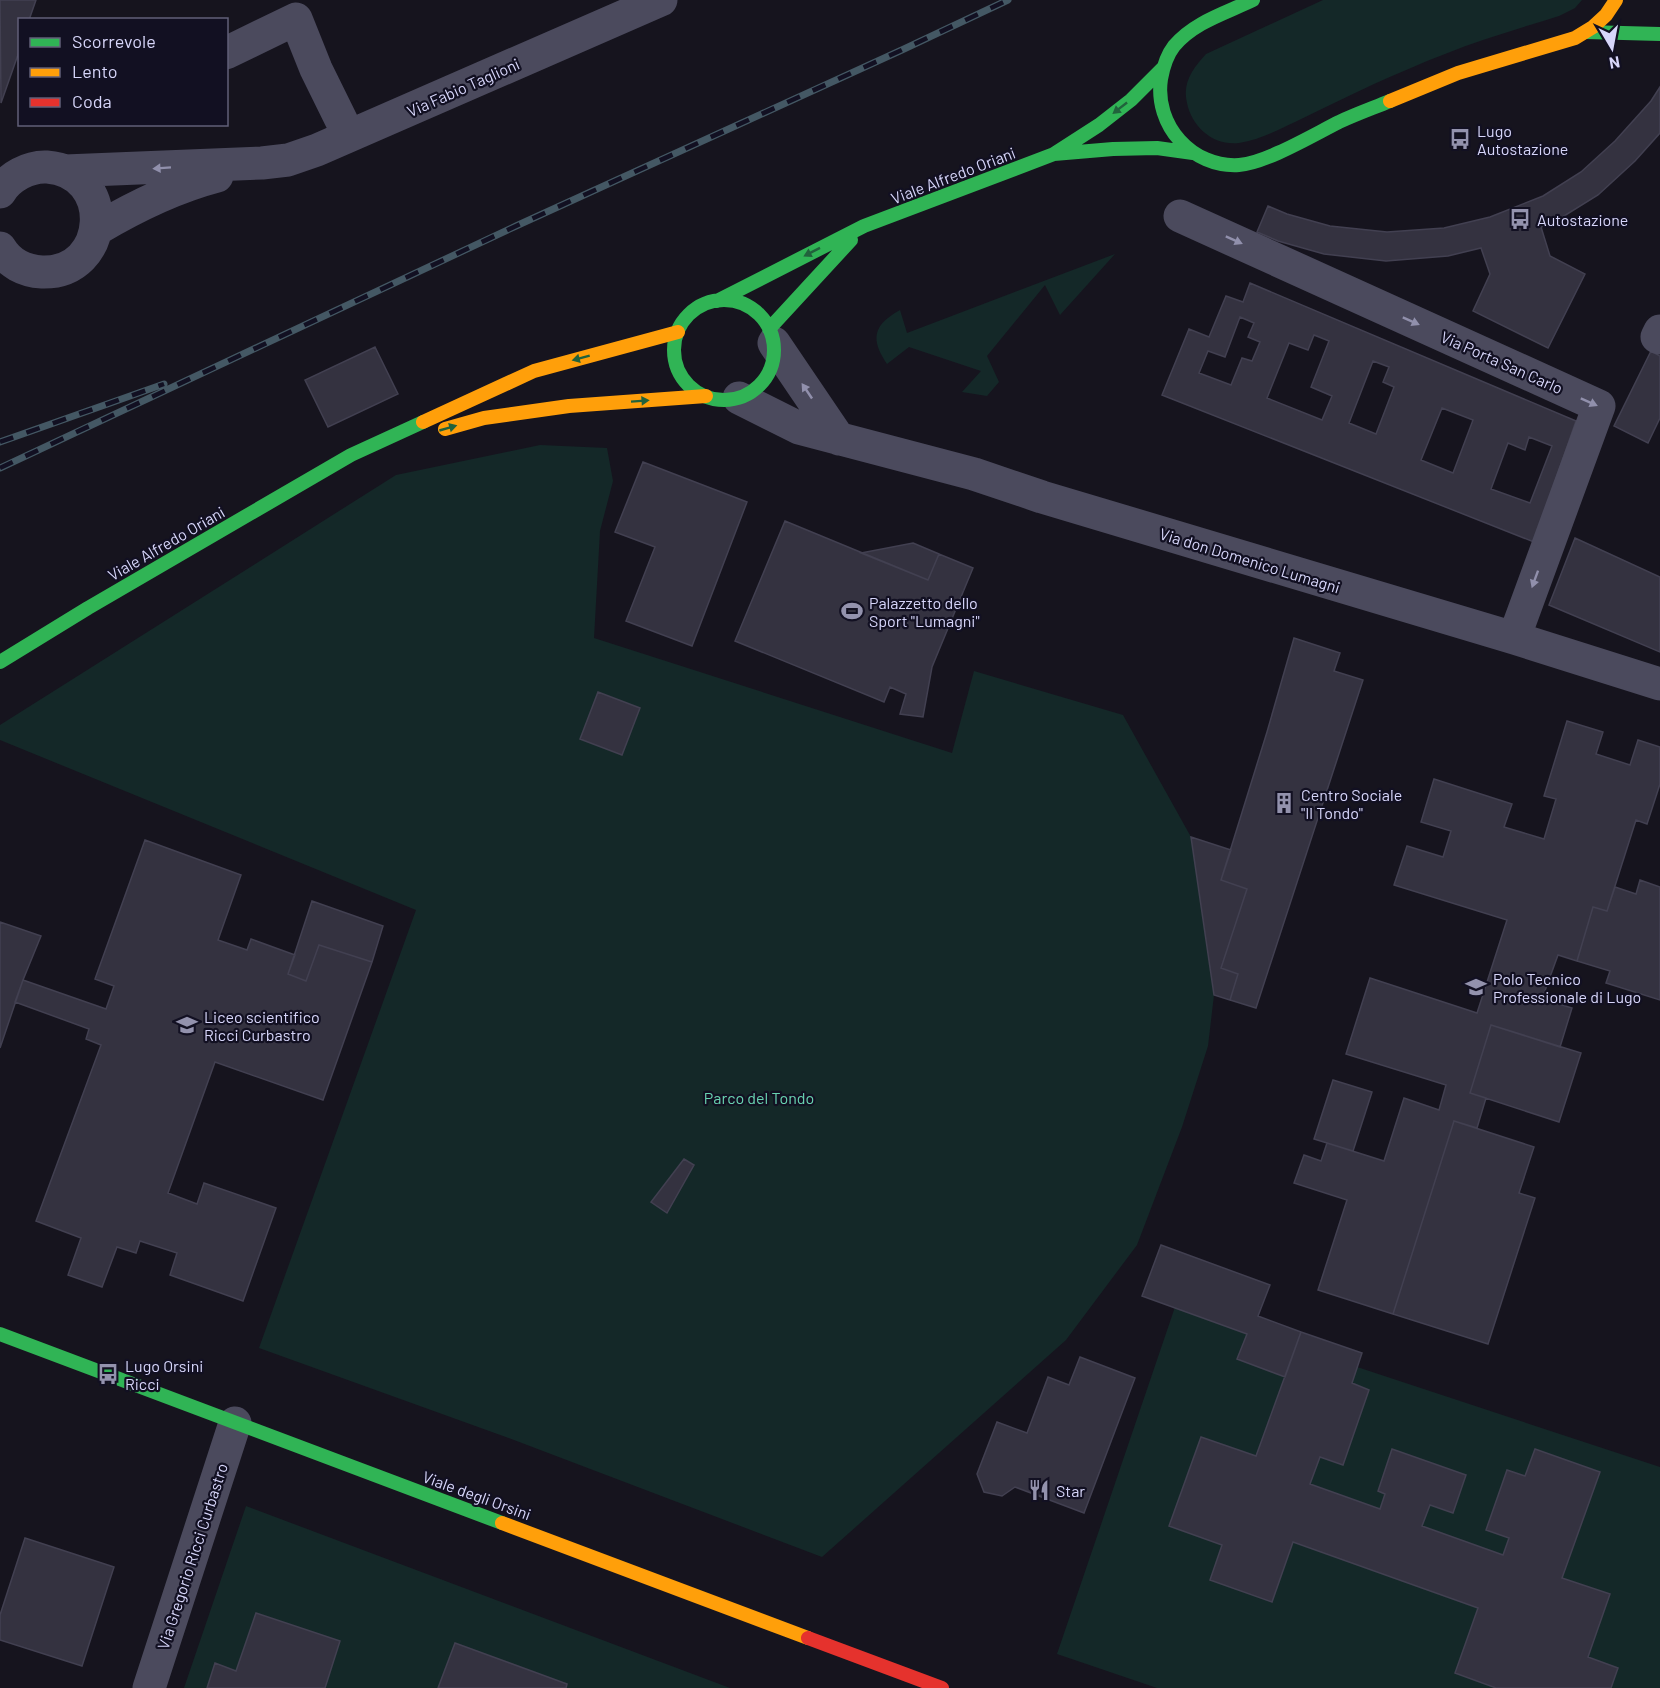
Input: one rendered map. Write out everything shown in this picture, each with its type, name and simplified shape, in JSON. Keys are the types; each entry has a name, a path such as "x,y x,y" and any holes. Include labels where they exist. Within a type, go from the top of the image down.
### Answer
{"main road":[{"path":"1193,153 1175,136 1164,115 1159,92 1163,68 1173,46 1191,29 1253,0"},
{"path":"1054,154 1157,148 1193,153 1215,163 1239,165 1262,160 1343,120 1448,78 1575,38 1587,32 1606,15 1616,0"},
{"path":"1587,32 1660,34"},
{"path":"1054,154 1099,125 1131,100 1163,68"},
{"name":"Viale Alfredo Oriani","path":"0,662 88,608 351,455 534,371 678,332 687,317 700,306 717,301 864,226 1054,154"},
{"name":"Viale Alfredo Oriani","path":"772,336 864,226"},
{"path":"717,301 734,301 750,307 761,316 772,336 774,358 769,372 761,384 739,398"},
{"path":"678,332 674,348 677,365 683,379 693,389 706,396"},
{"name":"Viale Alfredo Oriani","path":"351,455 484,418 569,406 706,396 721,400 739,398"},
{"name":"Viale degli Orsini","path":"0,1334 942,1688"}],"street":[{"name":"Via Fabio Taglioni","path":"0,181 43,167 65,171 288,160 349,136 661,0"},
{"path":"228,52 296,19 316,69 349,136"},
{"name":"Via Fabio Taglioni","path":"97,229 155,198 200,180 262,163"},
{"path":"6,261 34,272 51,272 67,268 81,258 91,245 97,229 97,213 92,196 84,184 65,171"},
{"name":"Via Porta San Carlo","path":"1180,216 1599,406 1514,638"},
{"path":"1660,331 1657,337 1660,339"},
{"path":"772,336 839,439"},
{"name":"Via don Domenico Lumagni","path":"739,398 799,428 974,474 1053,501 1514,638 1660,684"},
{"name":"Via Gregorio Ricci Curbastro","path":"149,1688 236,1423"}],"green space":[{"path":"1323,0 1582,0 1575,8 1559,16 1427,61 1261,137 1246,142 1230,143 1212,138 1205,133 1194,120 1186,96 1187,82 1201,59 1206,54"},
{"path":"1115,254 1060,315 1045,285 987,356 999,382 987,396 962,392 981,371 909,347 887,364 878,347 877,333 880,327 884,321 900,310 907,333"},
{"name":"Parco del Tondo","path":"540,445 607,448 613,481 600,531 594,638 952,753 974,671 1123,715 1191,837 1214,995 1208,1046 1182,1127 1137,1245 1066,1340 822,1557 514,1440 259,1348 416,910 0,740 0,725 396,475"},
{"path":"1175,1307 1660,1467 1660,1688 1157,1688 1057,1654"},
{"path":"246,1506 730,1688 184,1688"}],"building":[{"path":"0,0 36,0 30,18 18,18 18,55 1,103"},
{"name":"Autostazione","path":"1660,87 1660,133 1635,161 1598,195 1556,221 1541,227 1550,256 1585,274 1548,348 1473,311 1490,274 1481,248 1448,256 1386,261 1324,254 1278,241 1257,232 1268,206 1330,226 1387,232 1444,228 1490,217 1543,196 1581,172 1615,141 1651,101"},
{"path":"1250,283 1576,421 1534,542 1162,395 1189,329 1209,337 1226,296 1243,302","holes":["1240,317 1254,323 1248,337 1260,342 1252,361 1242,358 1231,385 1199,373 1208,351 1225,357","1314,335 1329,341 1311,387 1332,396 1322,420 1267,398 1289,343 1308,350","1373,361 1389,367 1383,382 1394,387 1376,434 1349,423","1442,408 1473,420 1453,473 1421,460","1529,437 1552,446 1530,503 1491,489 1508,443 1525,450"]},
{"path":"375,347 398,394 328,427 305,380"},
{"path":"1651,351 1660,356 1660,418 1648,443 1614,426"},
{"path":"643,462 747,502 692,646 626,621 655,547 615,532"},
{"name":"Palazzetto dello Sport \"Lumagni\"","path":"785,521 928,580 939,554 973,568 932,667 923,717 900,714 906,694 890,687 884,702 735,641"},
{"path":"1575,538 1660,577 1660,652 1549,605"},
{"path":"913,543 939,554 928,580 861,553"},
{"name":"Centro Sociale \"Il Tondo\"","path":"1294,638 1340,653 1334,671 1363,680 1256,1008 1230,1000 1238,974 1221,968 1247,889 1221,880"},
{"path":"598,692 640,708 622,755 580,739"},
{"path":"1567,721 1603,732 1596,754 1630,765 1638,740 1660,747 1660,784 1647,824 1636,820 1607,911 1593,907 1577,961 1558,955 1542,999 1572,1008 1560,1047 1491,1025 1470,1093 1486,1098 1477,1128 1454,1121 1393,1314 1318,1290 1347,1200 1294,1183 1304,1155 1321,1161 1327,1143 1384,1161 1404,1098 1439,1110 1446,1085 1346,1054 1370,978 1477,1013 1507,920 1394,885 1407,846 1443,857 1451,831 1421,822 1434,779 1512,804 1504,827 1544,839 1556,799 1544,796"},
{"path":"1191,837 1231,850 1221,880 1247,889 1221,968 1238,974 1230,1000 1214,995"},
{"path":"145,840 241,875 218,940 247,950 251,939 295,955 288,974 306,981 319,945 372,962 323,1100 215,1062 168,1193 197,1204 204,1183 276,1208 243,1301 170,1275 177,1253 140,1241 136,1253 117,1247 102,1287 68,1275 81,1238 36,1221 101,1045 86,1039 89,1029 15,1002 23,980 106,1009 114,986 95,979"},
{"path":"1640,880 1660,887 1660,1000 1606,983 1610,971 1577,961 1593,907 1607,911 1615,887 1636,894"},
{"path":"312,901 383,926 372,962 319,945 306,981 288,974"},
{"path":"0,922 41,936 0,1048"},
{"path":"1491,1025 1581,1053 1559,1122 1470,1093"},
{"path":"1333,1080 1372,1092 1353,1151 1314,1139"},
{"path":"1454,1121 1534,1147 1519,1193 1535,1198 1488,1344 1393,1314"},
{"path":"684,1159 694,1165 667,1213 651,1202"},
{"path":"1161,1245 1270,1285 1258,1316 1301,1332 1285,1377 1237,1359 1247,1334 1142,1296"},
{"path":"1301,1332 1362,1353 1352,1383 1369,1390 1343,1465 1320,1457 1310,1484 1380,1509 1385,1494 1378,1491 1392,1449 1466,1475 1453,1513 1430,1505 1422,1526 1503,1555 1509,1538 1486,1530 1507,1470 1525,1476 1535,1449 1600,1472 1562,1578 1610,1594 1588,1657 1618,1668 1611,1688 1496,1688 1455,1673 1478,1608 1293,1542 1272,1602 1210,1580 1222,1545 1169,1526 1201,1437 1256,1456"},
{"path":"1080,1357 1135,1378 1084,1513 1015,1487 1002,1496 984,1492 977,1474 997,1422 1027,1433 1048,1377 1069,1385"},
{"path":"25,1538 114,1567 82,1666 0,1640 0,1615"},
{"path":"256,1613 340,1641 325,1688 207,1688 215,1663 236,1671"},
{"path":"455,1643 567,1684 566,1688 438,1688"}],"railway":[{"path":"0,468 516,226 1008,0"},
{"path":"0,442 164,384"}],"traffic: fast":[{"path":"1253,0 1201,24 1182,38 1167,57 1161,79 1160,96 1164,112 1170,127 1192,151 1222,164 1250,163 1276,154 1339,122 1390,101"},
{"path":"1586,32 1660,34"},
{"path":"1163,68 1131,100 1099,125 1054,154 1157,148 1193,153"},
{"path":"717,301 864,226 1054,154"},
{"path":"769,329 851,240"},
{"path":"724,300 743,304 759,315 770,331 774,350 770,369 759,385 743,396 724,400 705,396 689,385 678,369 674,350 678,331 689,315 705,304 724,300"},
{"path":"0,662 88,608 351,455 423,422"},
{"path":"0,1334 502,1523"}],"traffic: slow":[{"path":"1390,101 1458,73 1575,38 1593,27 1606,15 1616,0"},
{"path":"423,422 534,371 678,332"},
{"path":"445,429 484,418 569,406 706,396"},
{"path":"502,1523 808,1638"}],"traffic: jam":[{"path":"808,1638 942,1688"}],"place":[{"name":"Lugo Autostazione","path":"1460,139"},
{"name":"Autostazione","path":"1520,219"},
{"name":"Palazzetto dello Sport \"Lumagni\"","path":"852,611"},
{"name":"Centro Sociale \"Il Tondo\"","path":"1284,803"},
{"name":"Polo Tecnico Professionale di Lugo","path":"1476,987"},
{"name":"Liceo scientifico Ricci Curbastro","path":"187,1025"},
{"name":"Lugo Orsini Ricci","path":"108,1374"},
{"name":"Star","path":"1039,1490"}]}
